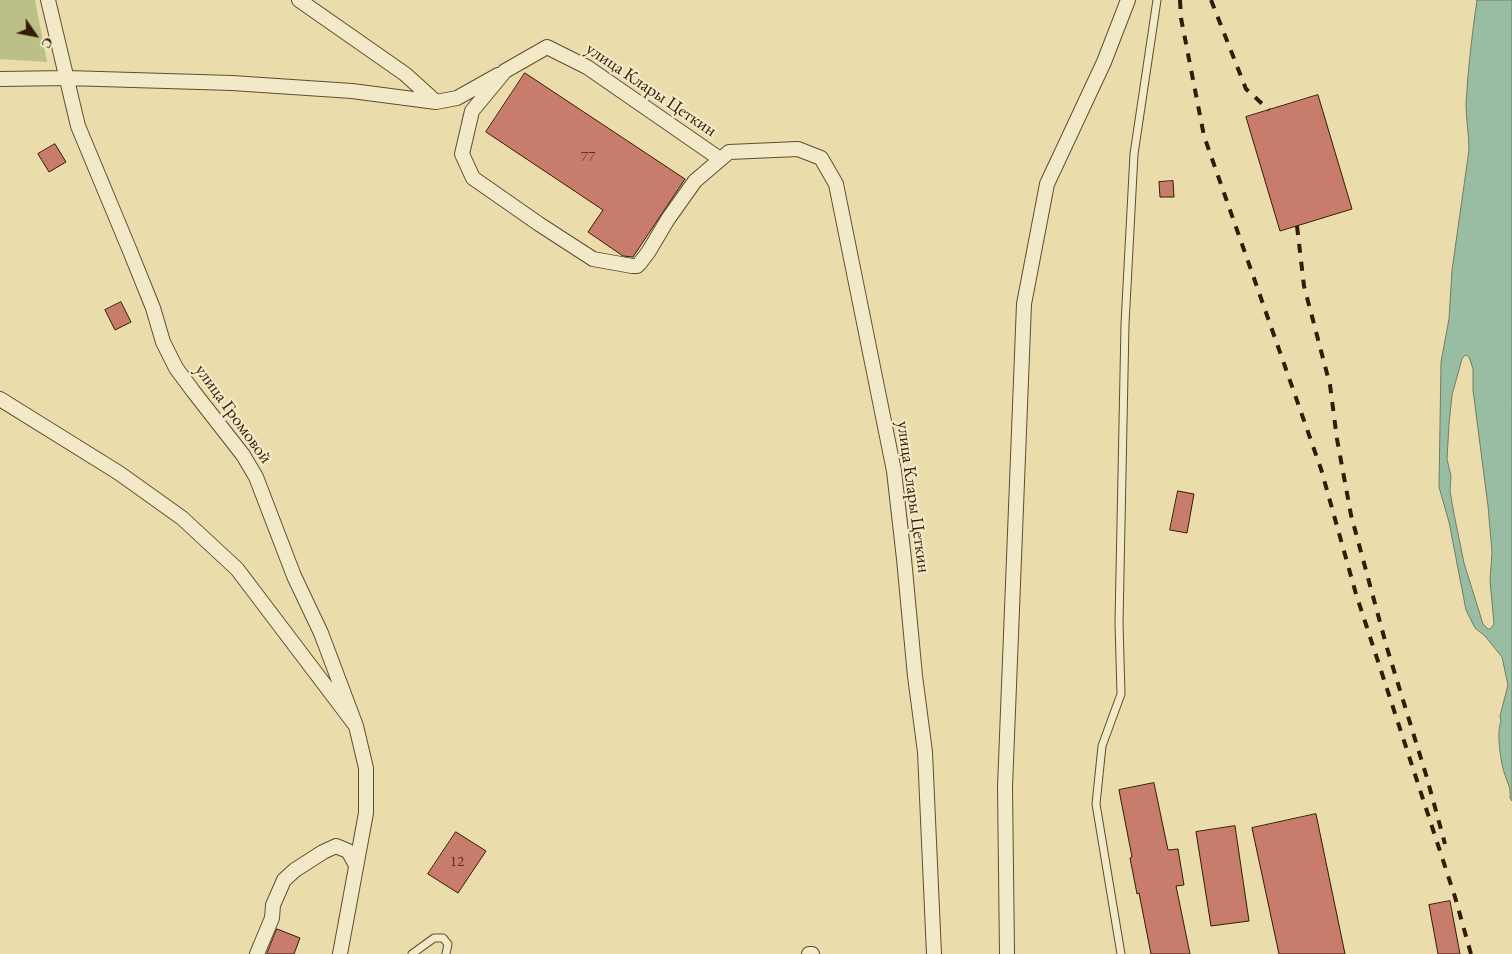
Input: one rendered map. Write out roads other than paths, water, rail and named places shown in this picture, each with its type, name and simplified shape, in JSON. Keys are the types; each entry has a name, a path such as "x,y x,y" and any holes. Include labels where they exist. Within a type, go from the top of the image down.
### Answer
{"street":[{"name":"улица Громовой","path":"48,0 78,126 153,308 163,342 176,368 187,384 243,455 256,477 294,576 321,633 356,726 366,768 366,813 340,954"},
{"path":"299,0 406,74 436,102"},
{"path":"1007,954 1005,787 1024,304 1046,184 1104,62 1128,0"},
{"name":"улица Клары Цеткин","path":"720,159 587,67 547,47 505,71 472,111 462,154 473,178 593,259 637,266 695,181 729,152 798,149 821,158 836,184 895,481 915,676 925,752 934,954"},
{"path":"0,79 67,78 232,83 352,90 436,102 457,98 505,71"},
{"path":"0,399 119,472 182,518 237,569 356,726"},
{"path":"257,954 272,918 273,904 284,880 295,870 336,846 348,851 356,864"}],"lane":[{"path":"1121,954 1096,804 1102,746 1121,694 1119,622 1125,324 1134,154 1157,0"},
{"path":"412,954 434,938 443,938 448,944 446,954"}],"railway":[{"path":"1180,0 1181,18 1204,136 1321,469 1356,594 1455,897 1471,954"},
{"path":"1211,0 1246,89 1269,110"},
{"path":"1297,226 1304,286 1330,385 1337,439 1351,515 1387,648 1445,844"}]}
